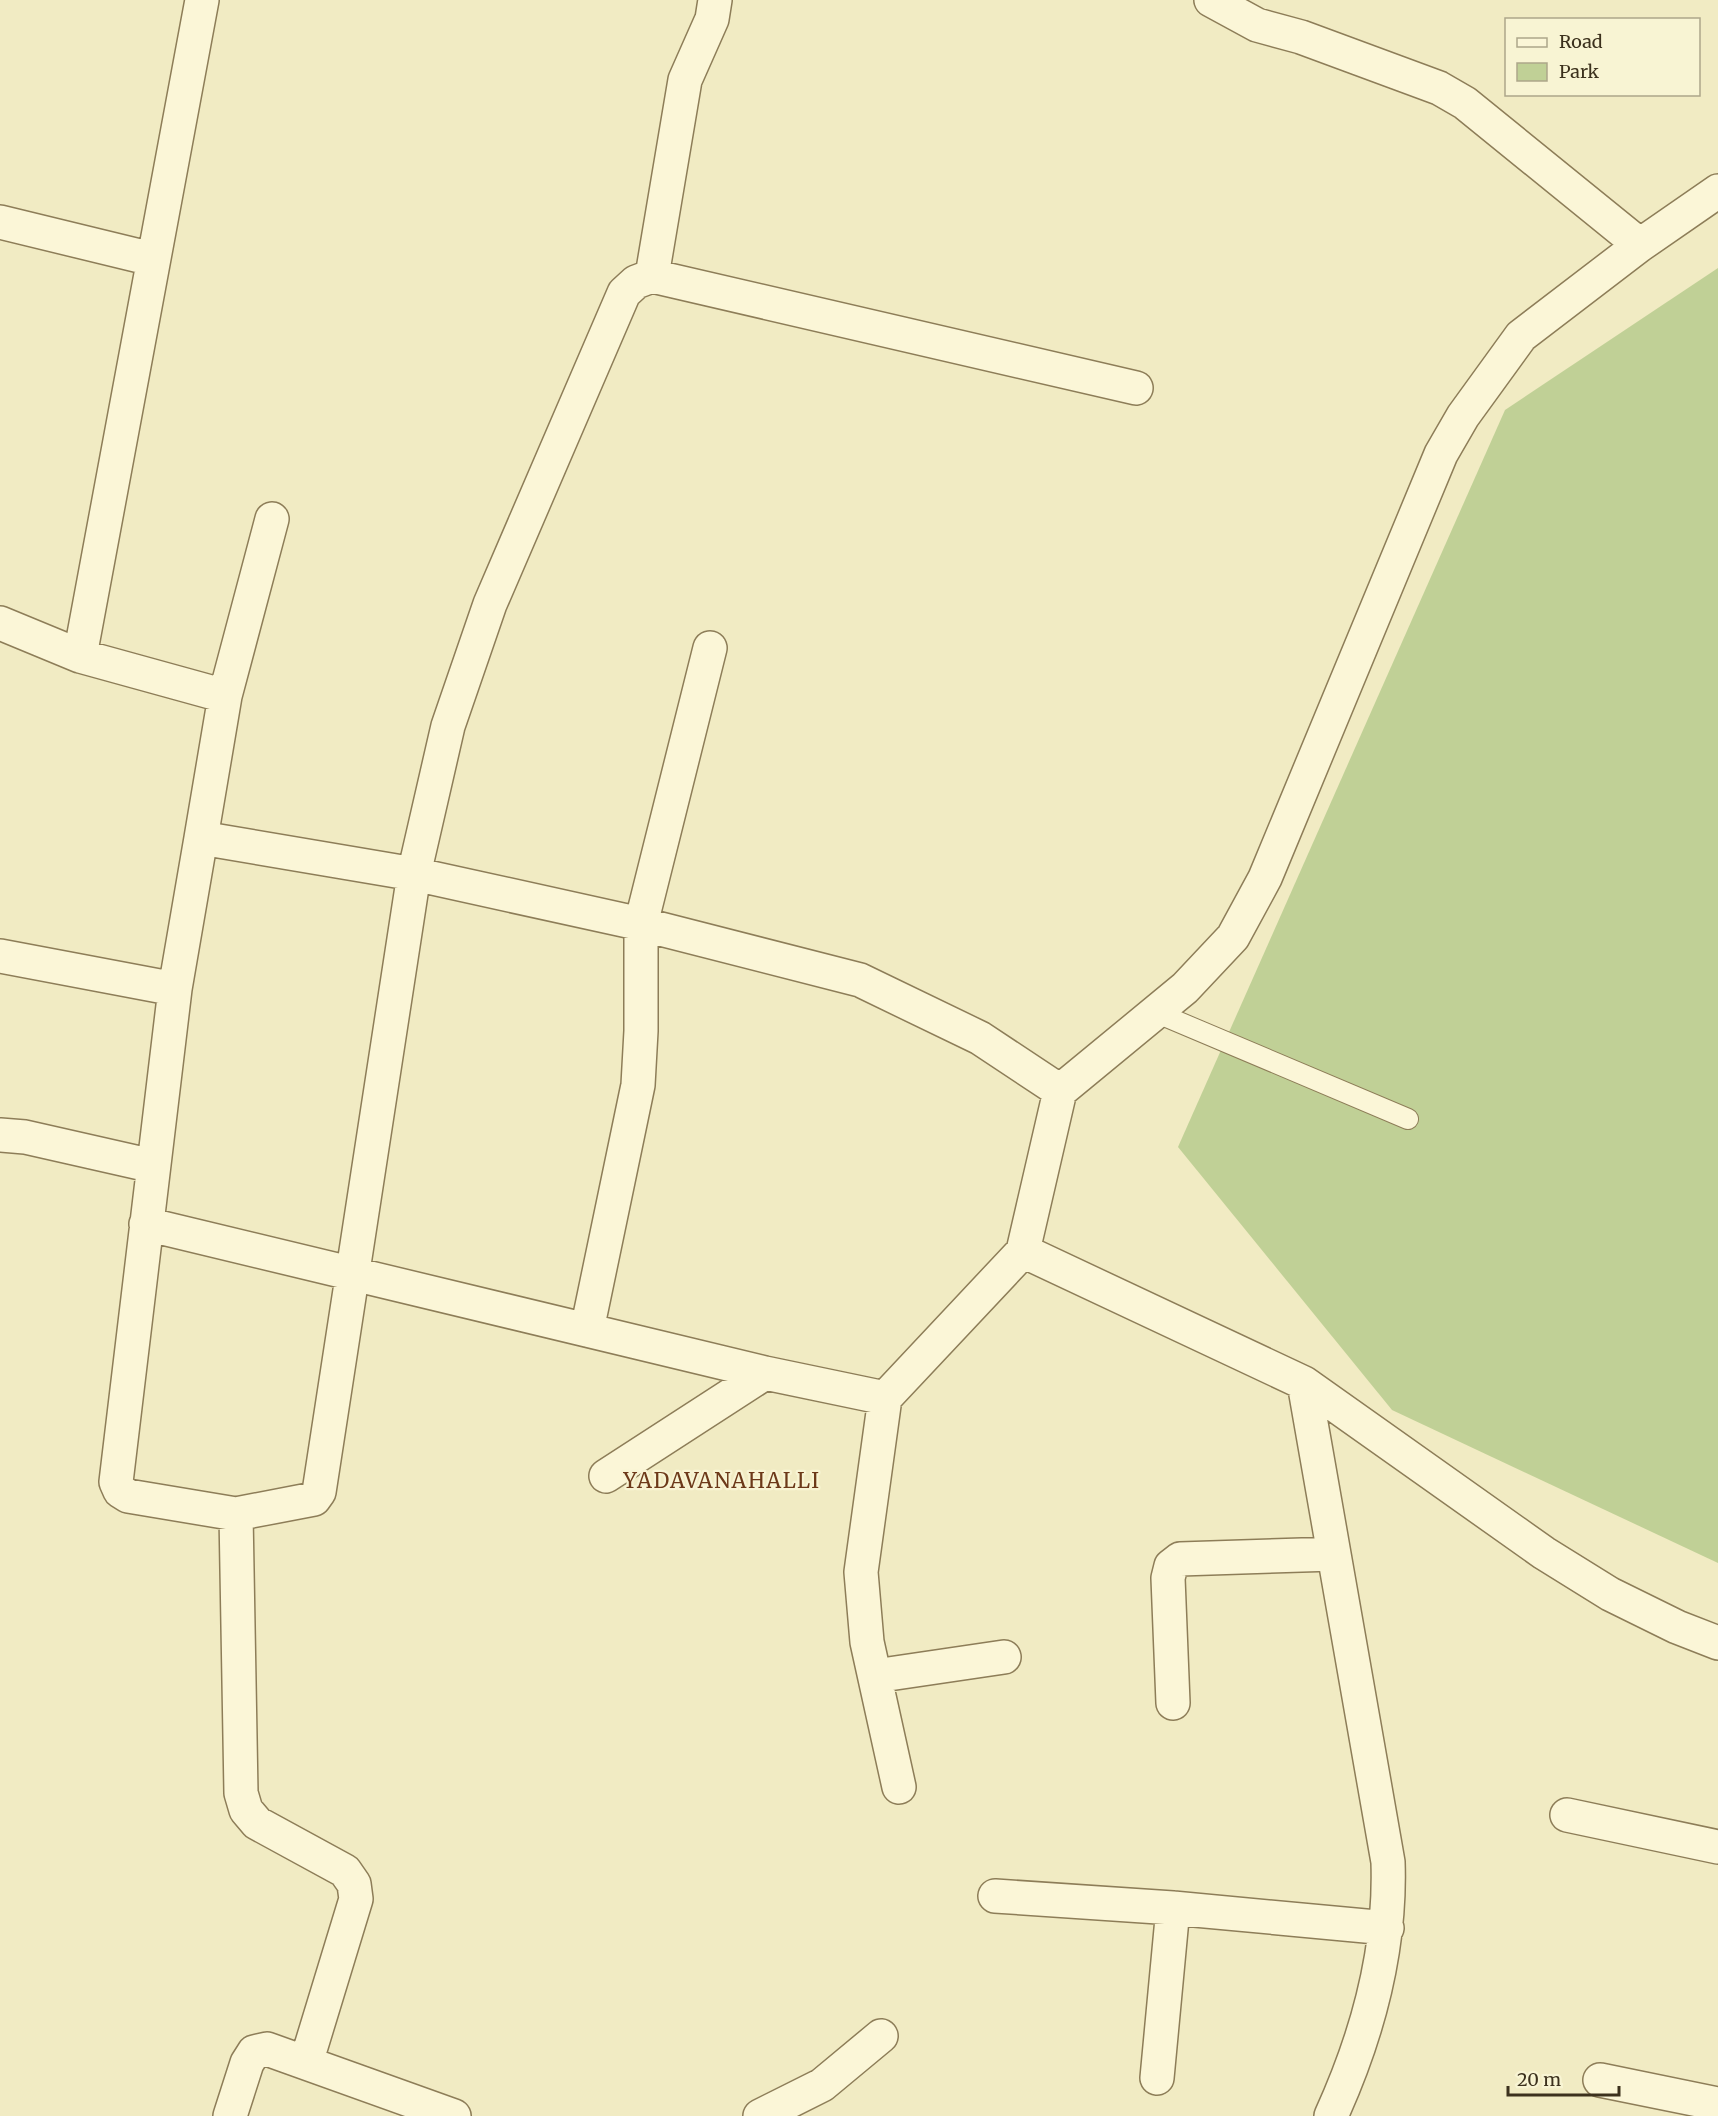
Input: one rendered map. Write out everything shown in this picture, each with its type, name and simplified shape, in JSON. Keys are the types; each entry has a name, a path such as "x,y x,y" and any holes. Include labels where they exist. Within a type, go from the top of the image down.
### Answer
{"street":[{"path":"80,656 152,259 202,0"},
{"path":"652,276 685,80 712,19 715,0"},
{"path":"1211,0 1257,25 1301,37 1439,88 1465,103 1640,245"},
{"path":"899,1786 867,1642 861,1572 885,1398 1023,1251 1060,1090 1185,988 1233,938 1265,878 1441,454 1463,416 1521,336 1640,245 1718,191"},
{"path":"0,222 152,259"},
{"path":"272,519 225,696 175,989 116,1482 120,1491 128,1496 236,1514 314,1498 319,1492 414,874 448,726 490,604 624,293 636,282 652,276 1136,388"},
{"path":"0,623 80,656 225,696"},
{"path":"587,1330 638,1085 641,1031 641,924 710,648"},
{"path":"201,838 414,874 641,924 860,980 980,1038 1060,1090"},
{"path":"0,956 175,989"},
{"path":"0,1135 25,1137 153,1166"},
{"path":"146,1224 765,1373 885,1398"},
{"path":"1023,1251 1304,1383 1563,1564 1610,1594 1677,1627 1718,1643"},
{"path":"606,1476 765,1373"},
{"path":"1304,1383 1388,1862 1386,1928 1364,2033 1331,2116"},
{"path":"236,1514 241,1793 246,1810 256,1824 345,1871 354,1884 356,1899 306,2063"},
{"path":"1173,1703 1168,1578 1172,1566 1180,1559 1334,1554"},
{"path":"875,1676 1004,1657"},
{"path":"1567,1815 1718,1846"},
{"path":"995,1896 1173,1908 1386,1928"},
{"path":"1157,2078 1173,1908"},
{"path":"760,2116 822,2085 881,2036"},
{"path":"230,2116 247,2063 254,2052 267,2049 419,2110 454,2116"},
{"path":"1599,2080 1718,2104"}],"lane":[{"path":"1155,1012 1408,1119"}],"green space":[{"path":"1718,268 1718,1563 1392,1410 1178,1147 1505,410"}],"district":[{"name":"YADAVANAHALLI","path":"722,1481"}]}
